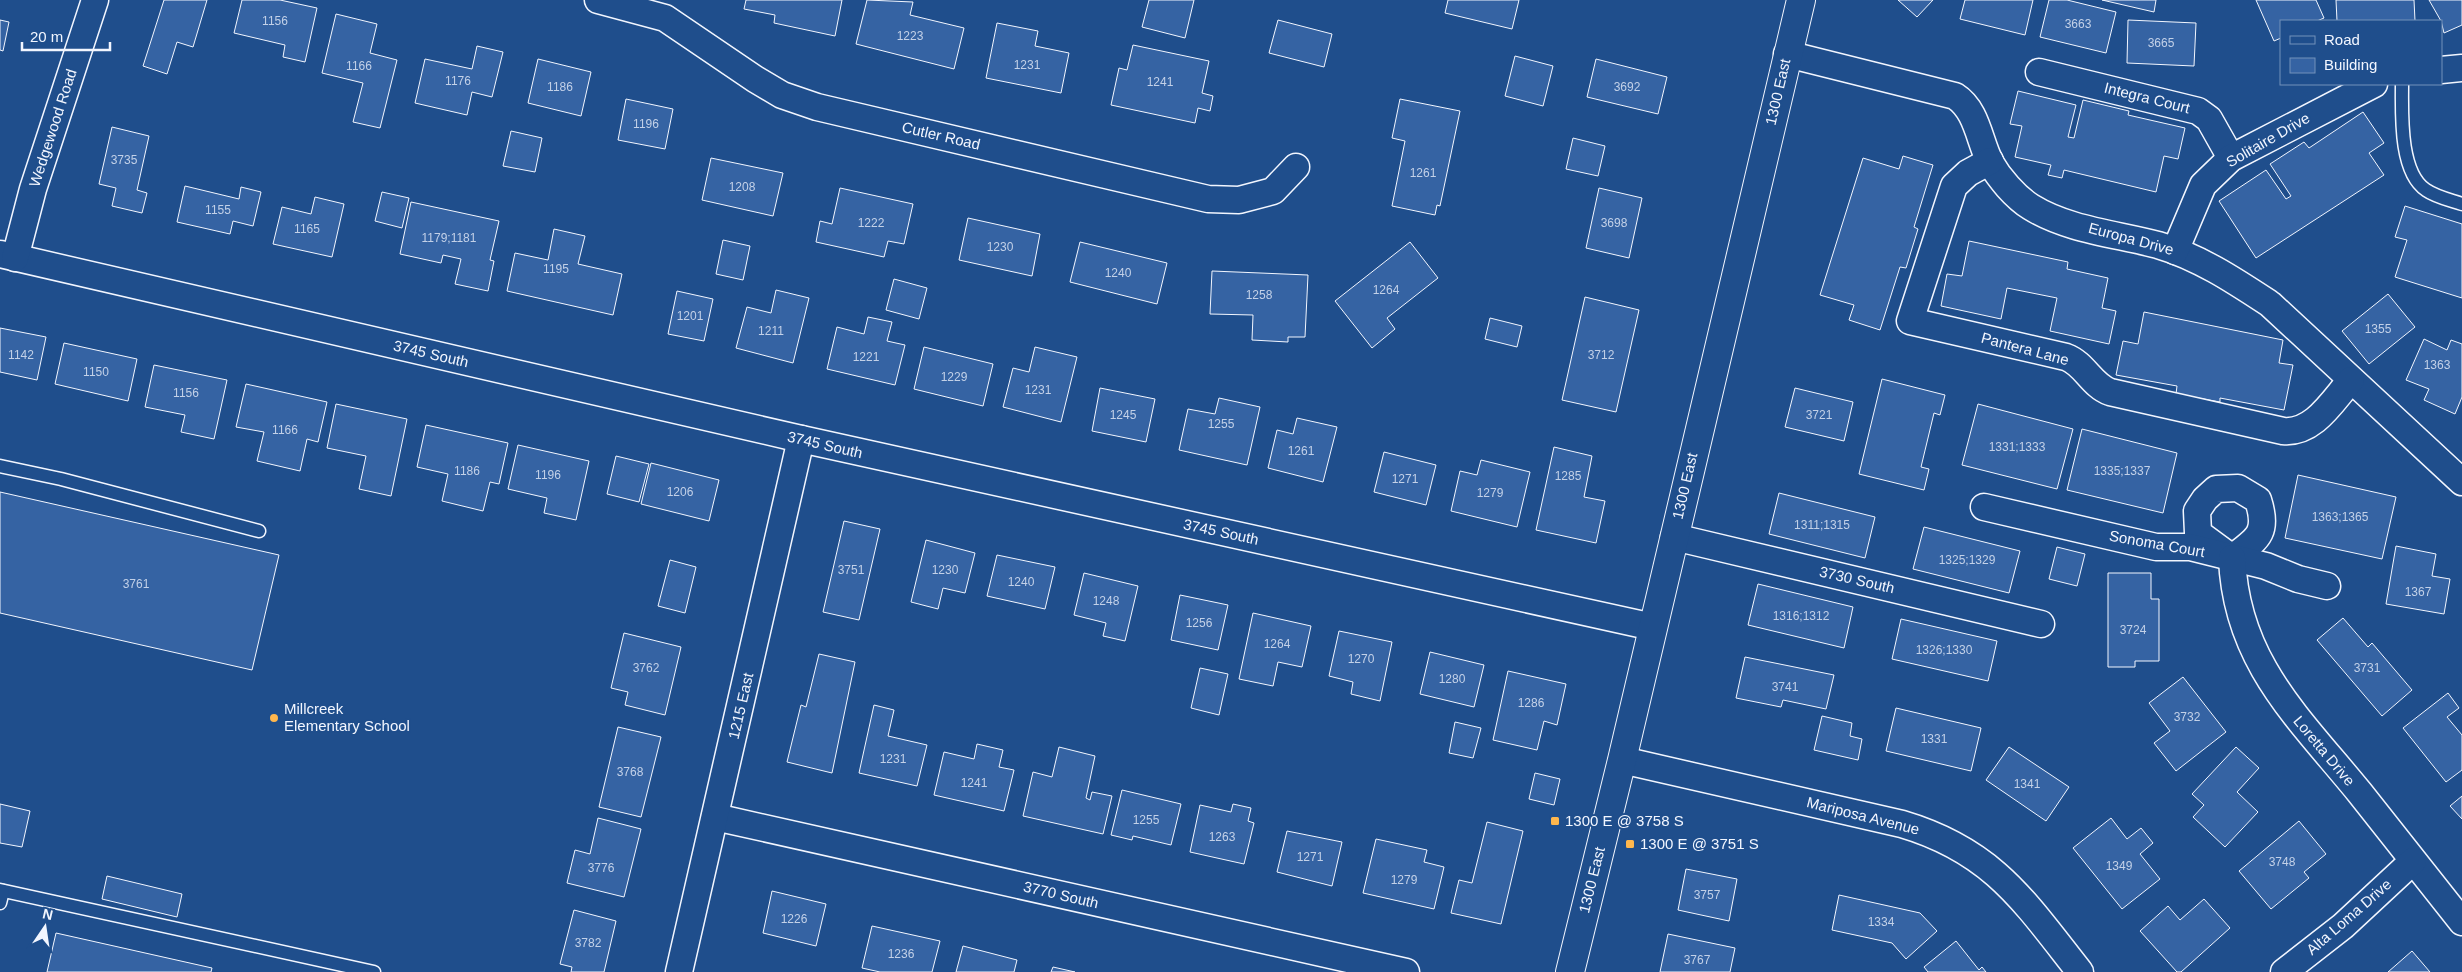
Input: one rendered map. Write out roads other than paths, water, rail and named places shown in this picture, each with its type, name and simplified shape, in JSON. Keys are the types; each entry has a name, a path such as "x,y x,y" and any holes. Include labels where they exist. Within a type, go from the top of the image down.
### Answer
{"main road":[{"name":"1300 East","path":"1570,972 1622,760 1801,0"}],"street":[{"name":"Wedgewood Road","path":"8,256 33,189 95,0"},
{"name":"Cutler Road","path":"598,0 664,18 782,95 817,107 1208,199 1239,200 1273,191 1296,167"},
{"name":"Europa Drive","path":"1787,54 1955,96 1966,104 1971,112 1990,161 2004,181 2030,206 2062,221 2175,251 2210,268 2270,304 2462,482"},
{"path":"2442,70 2462,68"},
{"name":"Integra Court","path":"2039,72 2198,111 2209,119 2231,158"},
{"name":"Solitaire Drive","path":"2175,251 2202,185 2231,158 2372,85"},
{"name":"Pantera Lane","path":"1990,161 1968,173 1954,186 1910,321 2066,357 2077,364 2097,386 2110,392 2283,431 2291,432 2308,426 2351,380"},
{"name":"3745 South","path":"8,256 801,439 1653,626"},
{"name":"1215 East","path":"679,972 801,439"},
{"name":"Sonoma Court","path":"1984,508 2156,547 2190,547 2266,566 2298,579 2327,586"},
{"name":"3730 South","path":"1674,536 2041,624"},
{"name":"Loretta Drive","path":"2232,558 2233,582 2241,621 2261,666 2287,706 2462,922"},
{"name":"Mariposa Avenue","path":"1622,760 1902,824 1929,832 1956,844 2005,880 2080,972"},
{"name":"3770 South","path":"715,817 1406,972"},
{"name":"Alta Loma Drive","path":"2284,972 2343,926 2413,861"}],"lane":[{"path":"2402,85 2405,144 2411,172 2416,182 2425,190 2462,204"},
{"path":"0,466 70,481 260,531"},
{"path":"1,894 374,972"}],"place":[{"name":"Millcreek Elementary School","path":"274,718"},
{"name":"1300 E @ 3758 S","path":"1555,821"},
{"name":"1300 E @ 3751 S","path":"1630,844"}]}
